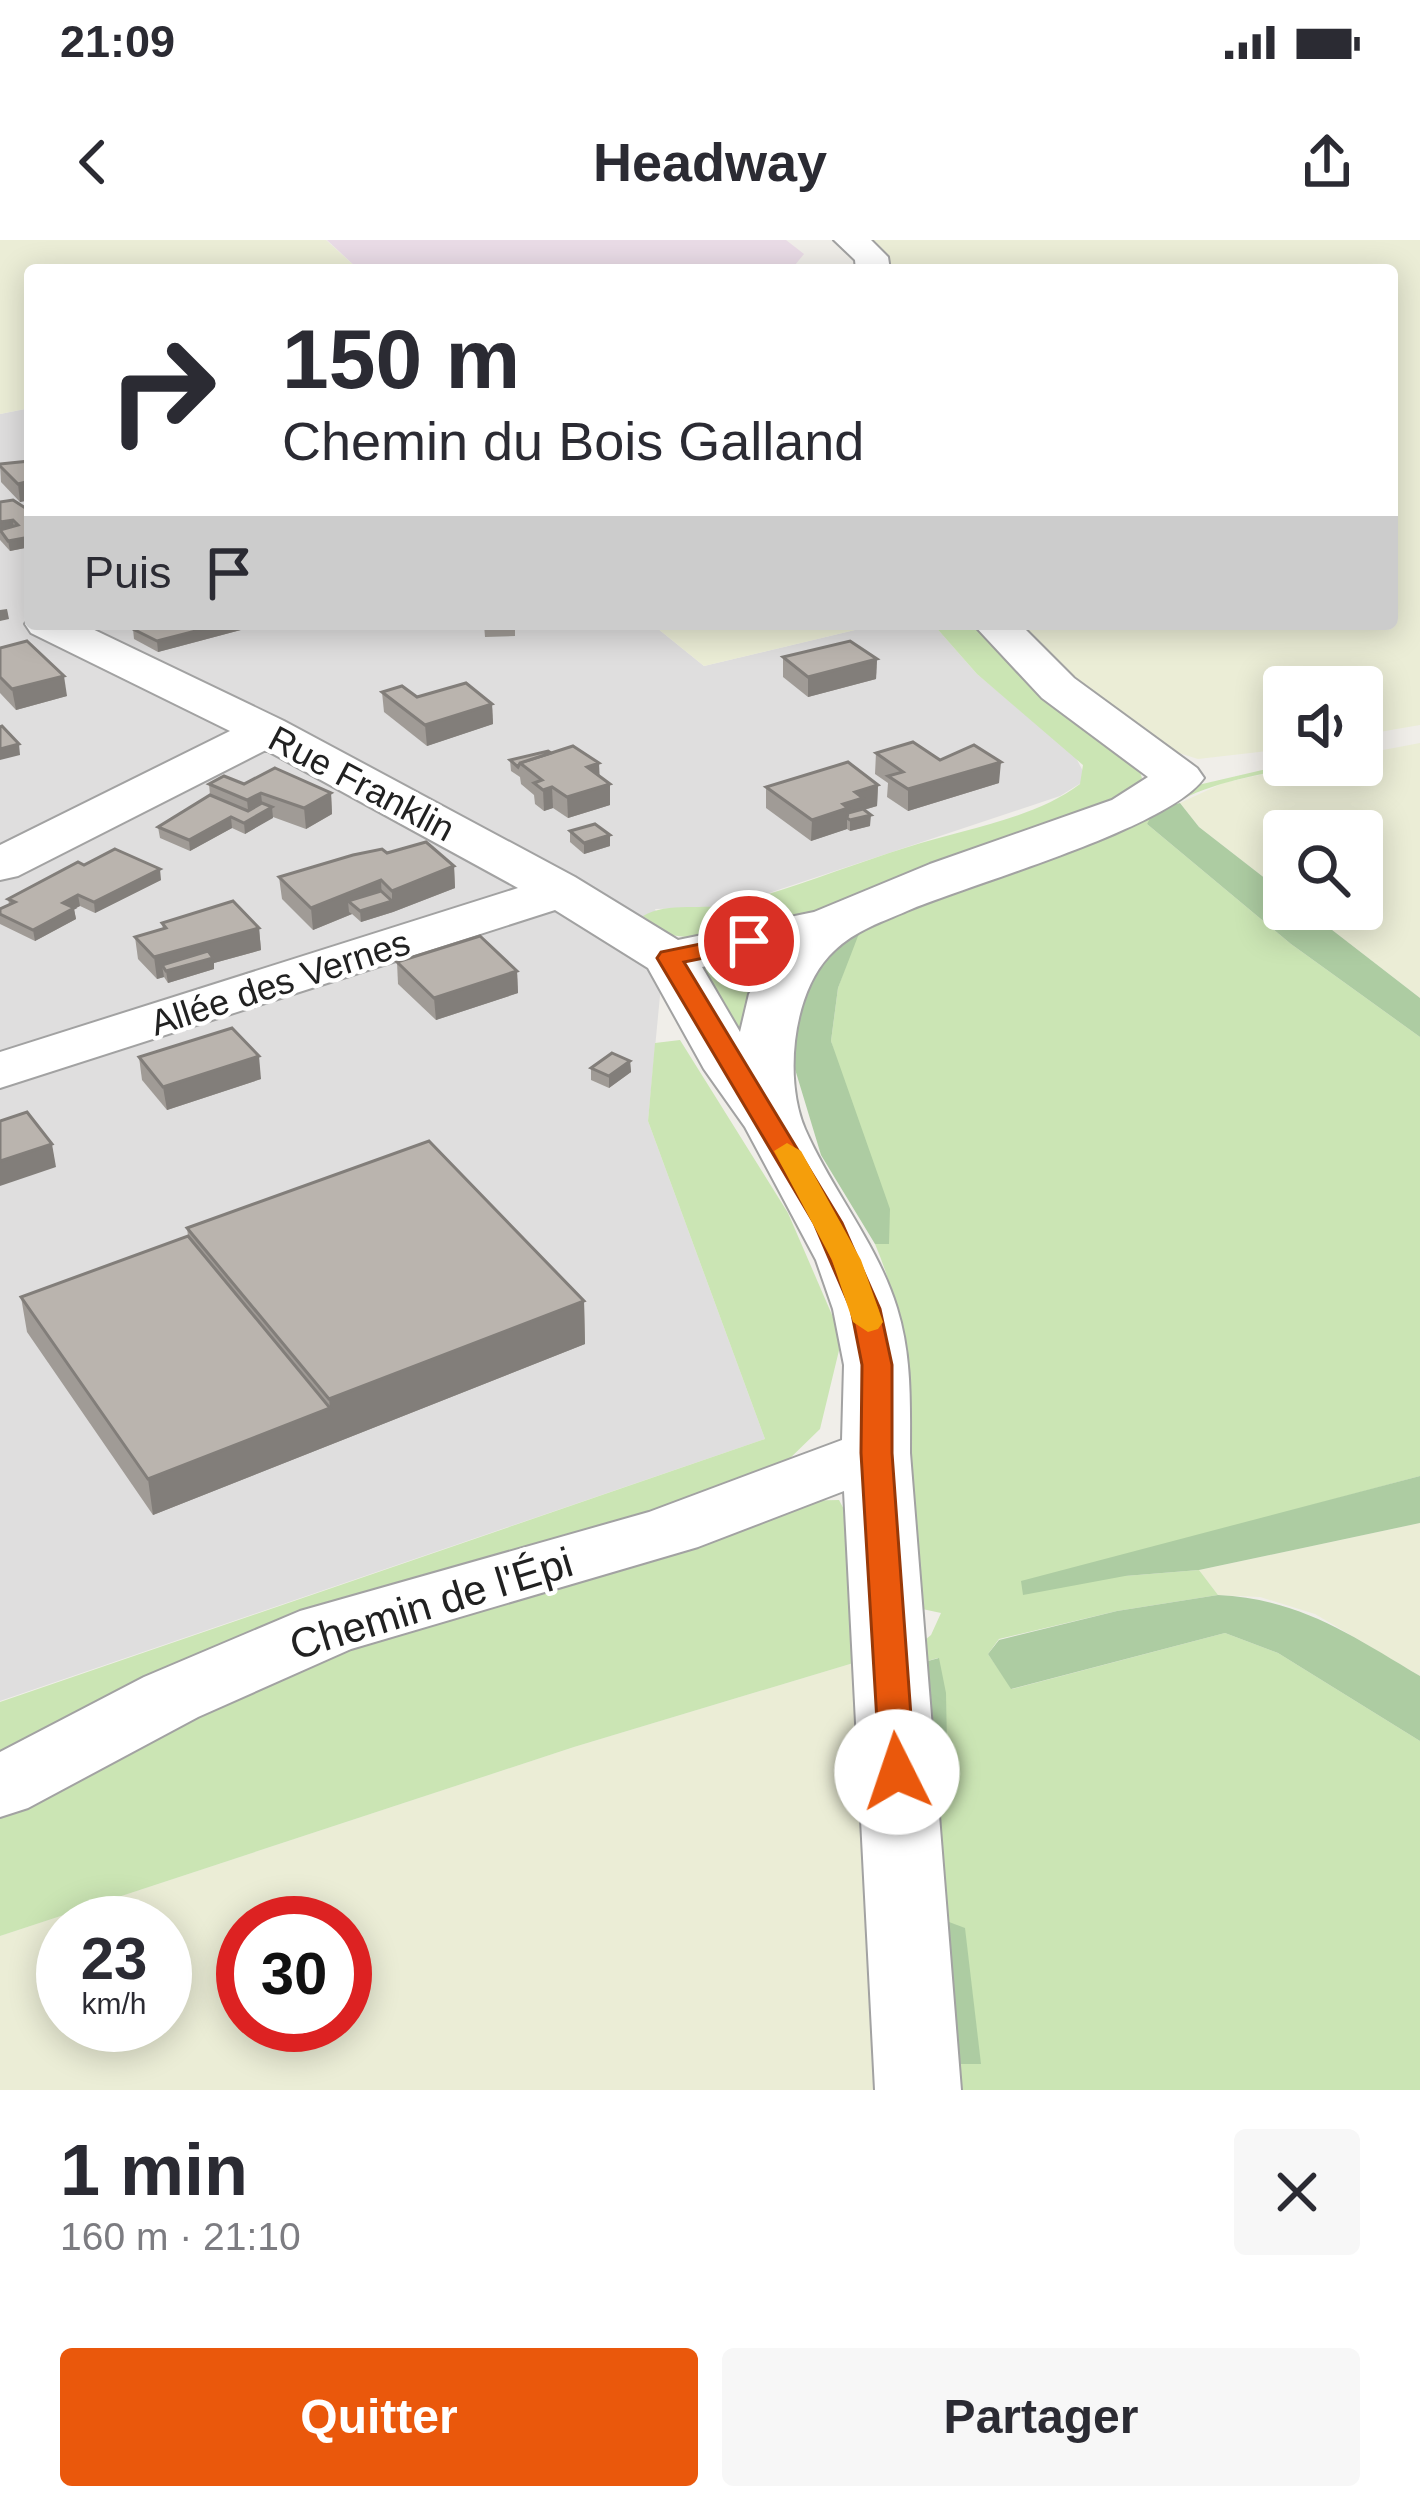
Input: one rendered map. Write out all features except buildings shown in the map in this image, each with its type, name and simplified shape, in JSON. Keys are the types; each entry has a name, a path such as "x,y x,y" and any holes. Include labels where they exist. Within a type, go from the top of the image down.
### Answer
{"street":[{"path":"851,240 871,257 872,264"},
{"name":"Rue Franklin","path":"59,630 267,731 557,888 670,958"},
{"path":"918,2090 877,1453 877,1365 865,1309 847,1260 774,1126 733,1070 670,958 829,925 948,875 1130,812 1180,778 1048,680 1001,630"},
{"path":"0,865 267,731"},
{"name":"Allée des Vernes","path":"0,1071 526,904 557,888"},
{"path":"774,1126 766,1069 771,1001 805,947 829,925"},
{"name":"Chemin de l'Épi","path":"0,1787 171,1697 326,1630 673,1530 877,1453"}],"shaded area":[{"path":"327,240 786,240 804,254 796,264 353,264"},
{"path":"24,409 24,630 659,630 704,666 855,630 938,630 977,674 1075,756 1084,773 1081,783 1060,796 766,894 718,907 655,909 666,933 648,1121 765,1439 0,1701 0,414"}],"green space":[{"path":"0,240 326,240 352,264 24,264 24,409 0,414"},
{"path":"866,240 1420,240 1420,725 1383,731 1383,666 1263,666 1263,751 1198,759 1179,753 1103,703 1019,630 1398,630 1398,264 884,264"},
{"path":"659,630 855,630 704,666"},
{"path":"938,630 988,630 1139,769 1142,778 1135,793 839,906 709,940 670,935 643,916 755,898 1020,815 1080,784 1083,765 977,674"},
{"path":"1420,743 1420,998 1332,930 1383,930 1383,810 1263,810 1263,877 1199,827 1180,803 1223,783 1263,774 1263,786 1383,786 1383,750"},
{"path":"1263,770 1263,774 1181,800 1147,824 1263,921 1263,930 1274,930 1420,1037 1420,1476 1194,1537 1125,1576 1199,1570 1218,1595 1117,1611 999,1639 988,1654 1012,1689 1225,1633 1278,1653 1420,1741 1420,2090 956,2090 953,2064 980,2064 941,1919 922,1804 948,1799 938,1658 917,1664 920,1644 931,1635 941,1613 913,1607 907,1376 901,1331 875,1244 889,1244 831,1041 838,988 858,931 1198,785"},
{"path":"1180,803 1199,827 1263,877 1263,921 1147,824 1155,809"},
{"path":"1274,930 1332,930 1420,998 1420,1037"},
{"path":"860,931 838,988 831,1041 890,1209 889,1244 875,1244 821,1155 788,1046 806,973 844,936"},
{"path":"797,936 754,1065 700,964"},
{"path":"680,1040 788,1213 842,1338 820,1429 783,1465 557,1546 342,1598 152,1674 0,1757 0,1702 765,1439 648,1121 655,1043"},
{"path":"1420,1476 1420,1523 1199,1570 1125,1576 1023,1595 1021,1581"},
{"path":"839,1500 850,1521 860,1661 574,1747 121,1896 36,1896 36,1924 0,1936 0,1808 369,1636 793,1501"},
{"path":"1420,1523 1420,1676 1315,1614 1260,1597 1218,1595 1199,1570"},
{"path":"1218,1595 1300,1612 1420,1676 1420,1741 1278,1653 1225,1633 1011,1689 988,1654 999,1640 1117,1611"},
{"path":"939,1658 946,1693 948,1800 922,1804 917,1664"},
{"path":"860,1661 883,2090 0,2090 0,1936 36,1924 36,2052 192,2052 192,1896 121,1896 574,1747"},
{"path":"941,1919 965,1928 981,2064 953,2064"}],"slow traffic":[{"path":"787,1151 847,1260 868,1322"}],"route":[{"path":"749,941 670,958 828,1223 865,1309 877,1365 877,1453 897,1772"}]}
